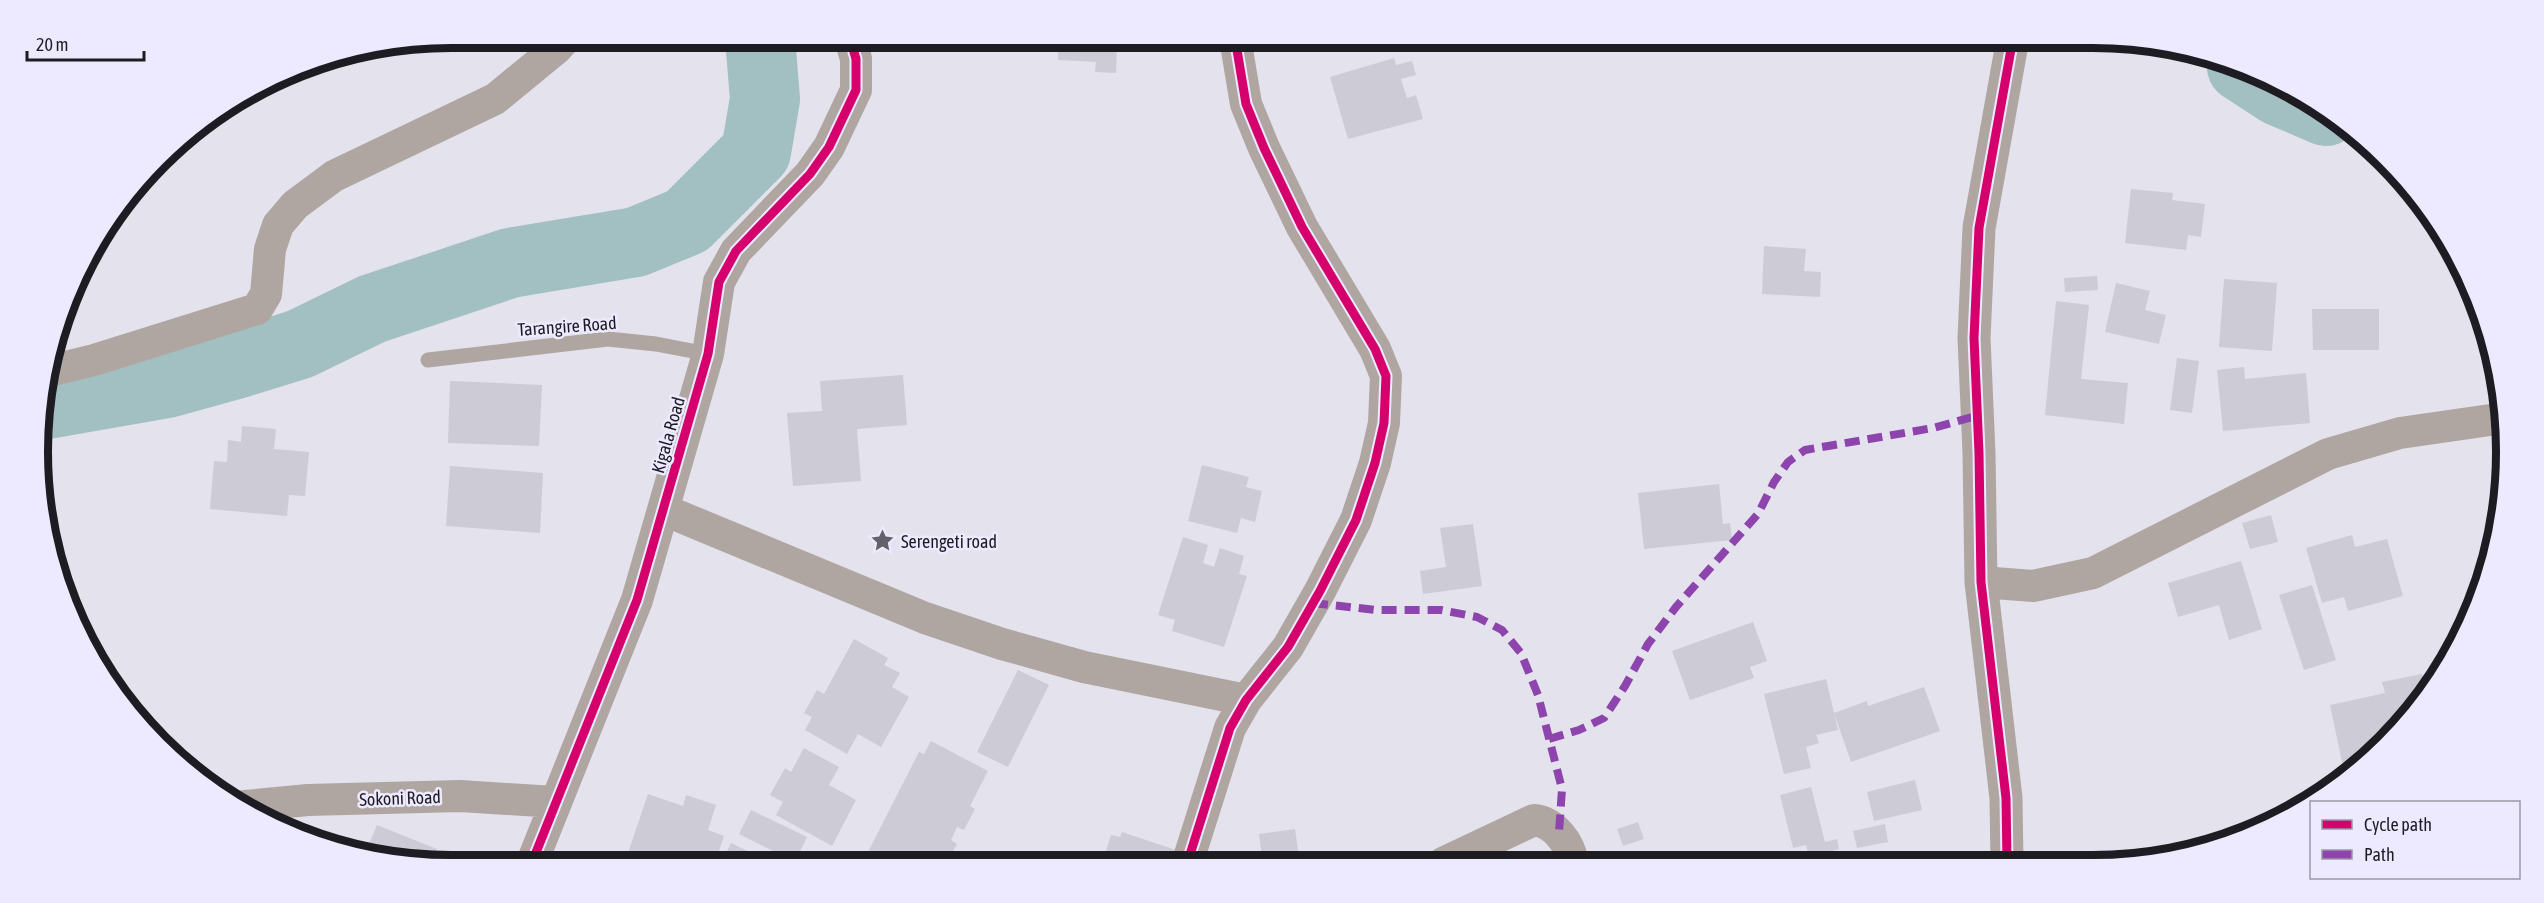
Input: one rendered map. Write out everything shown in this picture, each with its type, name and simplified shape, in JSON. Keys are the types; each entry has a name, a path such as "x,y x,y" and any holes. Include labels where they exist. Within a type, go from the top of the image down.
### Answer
{"street":[{"path":"57,369 94,360 256,309 266,294 270,249 278,225 295,205 334,176 495,99 557,48"},
{"name":"Kigala Road","path":"535,855 637,600 708,354 719,282 736,251 810,174 829,147 856,90 856,59 853,48"},
{"path":"1190,855 1230,728 1246,700 1288,647 1356,520 1375,463 1384,423 1386,376 1375,349 1302,227 1264,148 1246,104 1237,48"},
{"path":"2007,855 2006,798 1981,582 1974,338 1979,228 2011,48"},
{"path":"1981,582 2033,586 2093,573 2328,454 2400,433 2495,419"},
{"path":"664,510 924,618 980,637 1084,667 1246,700"},
{"name":"Sokoni Road","path":"258,805 460,796 555,802"},
{"path":"1460,855 1534,820 1545,821 1558,833 1571,855"}],"lane":[{"name":"Tarangire Road","path":"428,360 608,339 656,344 708,354"}],"building":[{"path":"1058,48 1117,48 1116,73 1095,72 1096,62 1058,60"},
{"path":"1394,58 1396,65 1412,61 1416,75 1401,79 1407,98 1416,95 1423,119 1348,139 1330,77"},
{"path":"2131,189 2173,193 2172,200 2205,204 2201,237 2188,235 2186,250 2125,243"},
{"path":"1764,246 1806,249 1804,271 1821,272 1820,297 1762,294"},
{"path":"2097,276 2098,290 2065,292 2064,278"},
{"path":"2224,279 2277,283 2272,351 2219,347"},
{"path":"2116,283 2150,291 2145,310 2166,315 2159,344 2105,332"},
{"path":"2056,301 2089,305 2081,379 2128,383 2124,424 2045,415"},
{"path":"2312,309 2379,309 2379,350 2313,350"},
{"path":"2177,358 2199,361 2192,413 2170,410"},
{"path":"2244,367 2245,379 2306,373 2310,423 2223,431 2217,370"},
{"path":"903,375 907,425 857,429 861,481 793,486 787,413 822,411 820,381"},
{"path":"450,381 542,385 539,446 448,443"},
{"path":"242,426 276,429 274,449 309,452 305,496 289,495 287,516 210,509 214,461 227,462 228,440 241,442"},
{"path":"1202,465 1249,477 1246,487 1262,491 1255,522 1241,518 1237,533 1188,521"},
{"path":"450,466 543,473 540,533 446,526"},
{"path":"1719,484 1723,524 1730,523 1732,540 1644,549 1638,493"},
{"path":"2271,515 2278,542 2250,549 2242,523"},
{"path":"1473,524 1482,586 1423,594 1420,571 1446,567 1440,528"},
{"path":"2352,535 2355,547 2387,539 2403,596 2348,611 2344,597 2322,603 2306,548"},
{"path":"1183,537 1208,545 1203,563 1214,567 1220,548 1244,556 1239,574 1247,576 1224,647 1172,631 1175,620 1158,615"},
{"path":"2241,561 2262,629 2229,640 2219,605 2178,617 2168,583"},
{"path":"2312,585 2336,660 2304,670 2279,595"},
{"path":"1753,622 1767,661 1750,667 1754,678 1690,700 1672,651"},
{"path":"854,639 888,658 884,665 900,673 892,687 909,697 881,747 858,734 847,754 805,730 812,717 804,713 817,690 824,694"},
{"path":"1018,670 1049,685 1008,767 977,752"},
{"path":"2422,674 2424,682 2396,718 2343,768 2330,705 2385,693 2382,682"},
{"path":"1826,679 1838,730 1816,735 1819,743 1806,747 1811,768 1784,774 1764,694"},
{"path":"1924,687 1940,731 1851,762 1834,713 1867,701 1868,706"},
{"path":"931,741 988,771 970,806 975,809 964,830 957,827 951,840 957,844 951,855 942,852 940,855 867,855 919,752 924,754"},
{"path":"804,748 839,767 829,785 856,800 832,846 776,815 783,802 770,795 785,768 791,772"},
{"path":"1915,780 1922,810 1874,821 1867,792"},
{"path":"1811,787 1825,842 1837,839 1839,849 1808,855 1806,845 1793,848 1780,795"},
{"path":"648,794 683,806 686,795 716,805 708,830 724,836 718,855 627,855"},
{"path":"751,810 807,837 798,855 781,855 739,834"},
{"path":"1638,822 1644,839 1623,846 1617,829"},
{"path":"1885,824 1888,842 1857,848 1853,831"},
{"path":"377,825 437,849 435,854 425,854 368,846"},
{"path":"1295,829 1299,855 1262,855 1259,834"},
{"path":"1122,832 1176,850 1174,855 1105,855 1111,835 1120,837"},
{"path":"731,843 756,855 725,855"}],"waterway":[{"path":"51,403 167,383 239,363 300,344 372,309 510,263 636,242 687,221 756,152 765,99 761,48"}],"marked path":[{"path":"1549,739 1579,730 1604,718 1648,644 1676,607 1758,514 1774,482 1788,462 1805,450 1933,428 1976,416"},
{"path":"1313,603 1376,610 1441,610 1477,617 1502,630 1521,653 1538,695 1562,789 1559,833"}],"cycle path":[{"path":"535,855 637,600 708,354 719,282 736,251 810,174 829,147 856,90 856,59 853,48"},
{"path":"1190,855 1230,728 1246,700 1288,647 1356,520 1375,463 1384,423 1386,376 1375,349 1302,227 1264,148 1246,104 1237,48"},
{"path":"2007,855 2006,798 1981,582 1974,338 1979,228 2011,48"}],"place":[{"name":"Serengeti road","path":"883,541"}]}
